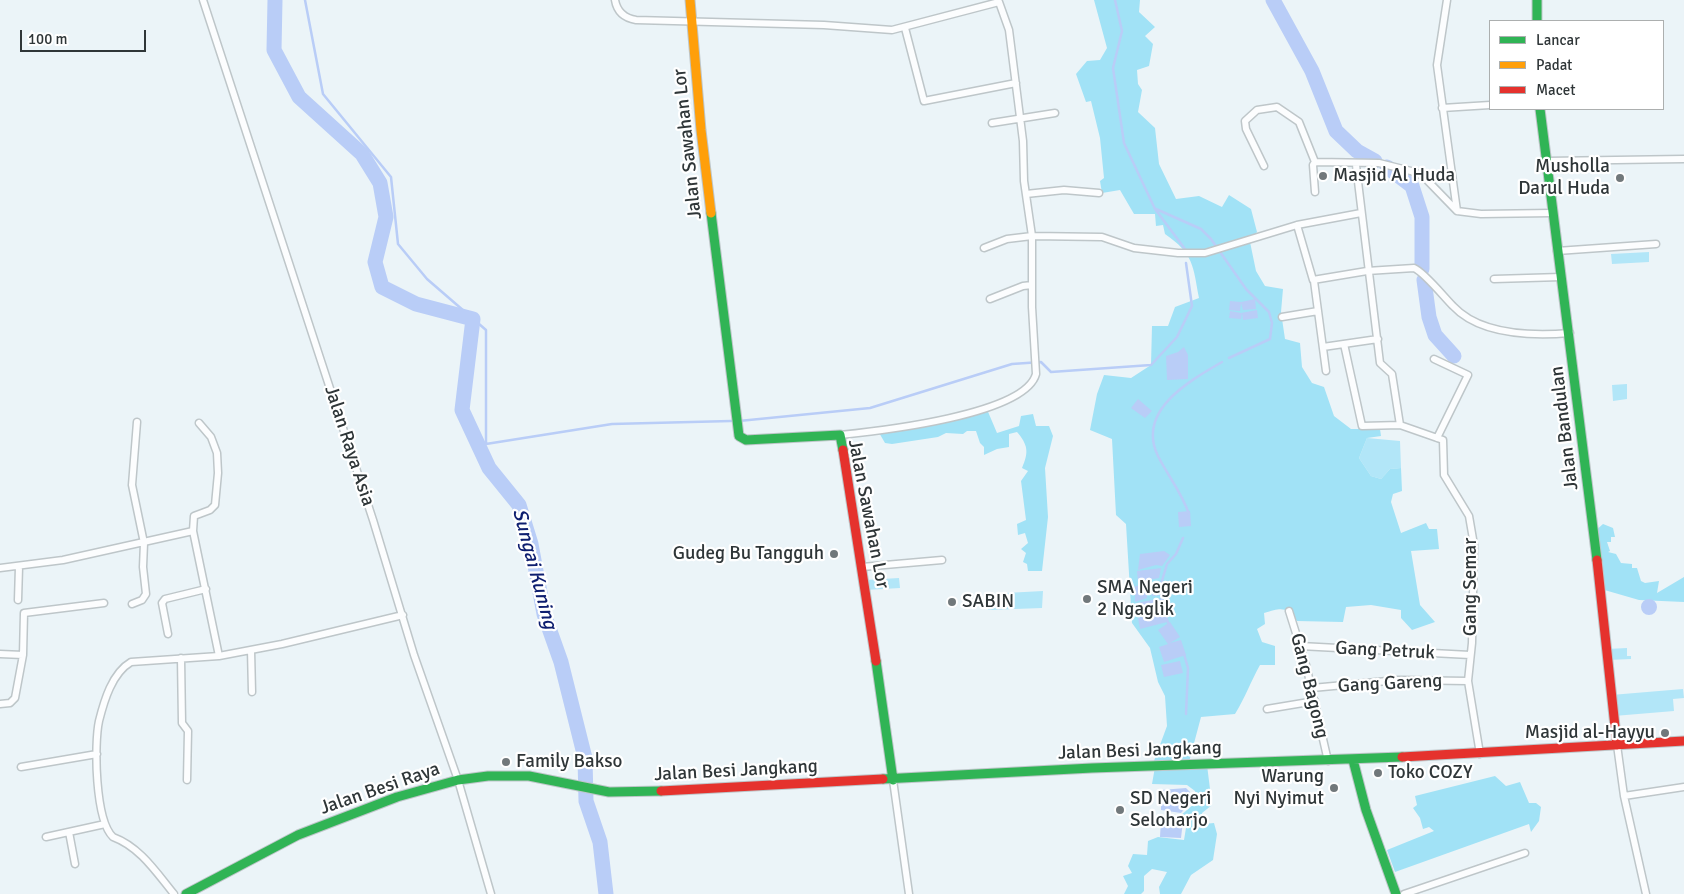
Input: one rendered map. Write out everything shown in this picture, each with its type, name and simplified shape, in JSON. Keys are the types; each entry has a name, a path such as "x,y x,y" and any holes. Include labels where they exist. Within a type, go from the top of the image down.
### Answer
{"main road":[{"name":"Jalan Sawahan Lor","path":"690,0 701,130 739,436 746,440 840,435 862,567 893,780"},
{"path":"1537,0 1537,20"},
{"name":"Jalan Bandulan","path":"1540,110 1552,213 1570,334 1617,745"},
{"name":"Jalan Besi Jangkang","path":"598,789 633,793 1092,768 1328,761 1480,754 1684,741"},
{"path":"1352,760 1366,810 1396,894"},
{"name":"Jalan Besi Raya","path":"186,894 298,836 397,797 458,780 488,776 529,776 598,789"}],"street":[{"name":"Jalan Raya Asia","path":"203,0 403,615 414,655 458,780 491,894"},
{"path":"615,0 619,11 629,18 824,25 892,30 1001,1 1009,30 1016,83 1026,194 1032,236 1036,374 1034,381 1025,391 1012,398 947,418 895,429 840,435"},
{"path":"1447,0 1437,65 1457,211"},
{"path":"905,28 924,101 1016,83"},
{"path":"1442,108 1489,105"},
{"path":"1264,166 1246,129 1245,121 1257,110 1277,107 1299,122 1315,162 1313,165 1315,192"},
{"path":"992,123 1055,113"},
{"path":"1547,161 1684,159"},
{"path":"1315,162 1379,163 1411,171 1423,176 1457,211 1481,214 1552,213"},
{"path":"1356,164 1367,271 1381,366 1392,374 1400,425"},
{"path":"1026,194 1064,190 1099,193"},
{"path":"984,248 1007,239 1032,236 1102,237 1130,247 1178,253 1212,251 1297,224 1361,213"},
{"path":"1297,224 1313,280 1326,371"},
{"path":"1558,251 1656,244"},
{"path":"1313,280 1367,271 1418,270 1454,308 1472,321 1496,329 1539,334 1570,334"},
{"path":"1494,279 1561,277"},
{"path":"990,299 1017,288 1032,285"},
{"path":"1282,317 1318,310"},
{"path":"1322,347 1378,339"},
{"path":"1344,344 1362,426 1400,425 1440,439 1468,375 1434,359"},
{"path":"132,604 142,600 146,594 143,567 144,543 132,485 137,422"},
{"path":"199,423 211,437 217,454 218,474 215,505 210,510 194,516 193,531 219,656"},
{"name":"Gang Semar","path":"1440,439 1444,476 1469,516 1474,545 1468,681 1480,754"},
{"path":"0,568 19,567 144,543 193,531"},
{"path":"862,567 942,560"},
{"path":"18,600 19,567"},
{"path":"168,634 162,603 165,599 206,589"},
{"path":"0,704 10,703 15,698 23,655 24,613 104,604"},
{"name":"Gang Bagong","path":"1289,611 1312,688 1328,761"},
{"path":"174,894 137,850 123,840 113,837 105,824 100,799 97,754 99,722 112,682 119,671 130,662 219,656 403,615"},
{"name":"Gang Petruk","path":"1300,646 1470,655"},
{"path":"251,650 252,692"},
{"path":"0,654 23,655"},
{"path":"181,658 182,723 188,731 188,780"},
{"name":"Gang Gareng","path":"1312,688 1398,680 1468,681"},
{"path":"1266,709 1315,701"},
{"path":"1617,745 1624,796 1646,894"},
{"path":"21,767 97,754"},
{"name":"Jalan Sawahan Lor","path":"893,780 909,894"},
{"path":"1624,796 1684,787"},
{"path":"46,837 105,824"},
{"path":"69,832 75,864"},
{"path":"1404,894 1525,853"}],"shaded area":[{"path":"1094,0 1140,0 1139,12 1155,27 1145,36 1153,44 1149,66 1137,70 1138,84 1142,90 1138,112 1155,128 1159,164 1176,199 1199,196 1222,207 1229,195 1251,209 1257,232 1250,242 1256,271 1265,286 1283,289 1281,312 1285,339 1300,343 1302,367 1312,383 1324,387 1334,416 1351,429 1380,429 1381,436 1367,438 1359,458 1371,476 1381,479 1390,469 1401,468 1402,491 1393,494 1391,502 1401,533 1426,523 1429,529 1437,529 1439,549 1411,551 1420,605 1435,622 1412,630 1401,618 1401,610 1371,605 1346,607 1343,622 1297,621 1283,610 1264,613 1265,624 1257,629 1262,642 1275,646 1275,665 1260,665 1235,714 1201,717 1189,762 1154,761 1167,726 1165,696 1158,682 1150,648 1132,623 1126,524 1116,515 1112,439 1090,430 1097,394 1104,375 1131,378 1151,365 1152,326 1168,326 1175,307 1199,298 1191,262 1182,248 1165,234 1163,225 1156,226 1155,214 1134,214 1120,190 1102,193 1100,181 1104,178 1100,138 1091,101 1086,102 1076,74 1087,61 1100,60 1107,48"},
{"path":"1649,252 1649,262 1612,264 1611,254"},
{"path":"1255,299 1256,309 1243,310 1241,303 1240,311 1229,310 1230,301 1241,302"},
{"path":"1257,310 1258,318 1243,320 1242,313 1241,319 1229,318 1230,311 1241,313"},
{"path":"1184,347 1188,355 1188,379 1167,380 1166,356 1178,352"},
{"path":"1627,384 1627,399 1613,401 1612,385"},
{"path":"1138,399 1152,411 1145,418 1131,408"},
{"path":"986,407 997,433 1019,426 1021,416 1033,414 1036,426 1049,426 1053,436 1045,468 1048,517 1042,571 1028,571 1027,564 1023,562 1026,553 1021,549 1028,543 1025,533 1018,535 1017,524 1026,520 1021,481 1028,471 1022,468 1026,457 1026,449 1017,432 1009,434 1009,447 997,449 984,455 984,447 980,443 976,431 967,431 963,434 946,433 938,437 892,444 885,443 878,431"},
{"path":"1367,438 1400,441 1401,468 1390,469 1381,479 1371,476 1359,458"},
{"path":"1190,511 1191,526 1179,527 1178,512"},
{"path":"1603,524 1613,528 1615,537 1611,537 1611,542 1607,542 1610,551 1608,552 1616,554 1621,563 1632,564 1632,568 1637,568 1641,581 1645,583 1659,581 1657,593 1684,577 1684,602 1639,600 1601,589 1594,532"},
{"path":"1164,551 1170,555 1162,566 1156,565 1138,570 1140,554"},
{"path":"1161,568 1159,578 1138,582 1137,571"},
{"path":"899,578 900,588 866,590 865,580"},
{"path":"1163,582 1164,595 1152,596 1151,583"},
{"path":"1146,585 1147,598 1135,602 1135,586"},
{"path":"1043,591 1042,608 988,610 987,594"},
{"path":"1163,598 1165,608 1138,614 1136,603"},
{"path":"1649,599 1657,607 1649,615 1641,607"},
{"path":"1164,611 1167,622 1140,629 1138,618"},
{"path":"1170,622 1180,637 1170,643 1181,640 1186,655 1164,662 1159,647 1168,644 1158,630"},
{"path":"1627,648 1627,656 1631,656 1631,659 1608,660 1607,649"},
{"path":"1180,661 1183,673 1164,677 1161,665"},
{"path":"1683,689 1684,698 1673,699 1674,711 1614,716 1611,695"},
{"path":"1207,765 1212,805 1202,813 1204,824 1214,823 1217,834 1213,860 1191,875 1181,894 1160,894 1159,887 1167,872 1152,869 1144,876 1144,891 1141,894 1124,894 1128,886 1123,876 1132,873 1128,866 1133,854 1147,855 1148,841 1158,837 1184,840 1187,822 1180,816 1194,804 1195,791 1187,785 1152,784 1155,767"},
{"path":"1495,776 1506,786 1520,782 1529,803 1536,803 1541,807 1539,821 1531,832 1529,824 1395,872 1387,850 1434,831 1429,827 1423,829 1420,818 1413,808 1417,805 1415,796"},
{"path":"1186,788 1190,792 1188,805 1181,813 1161,810 1161,790"},
{"path":"1161,819 1183,821 1181,838 1160,837"}],"waterway":[{"name":"Sungai Kuning","path":"275,0 274,50 299,97 362,154 380,183 386,217 375,262 382,287 416,304 473,319 462,410 489,468 519,505 531,544 544,614 561,662 585,758 586,801 600,842 606,894"},
{"name":"Sungai Kuning","path":"305,0 323,94 391,177 398,244 427,279 486,330 486,444 612,424 731,421"},
{"path":"1115,0 1122,31 1113,68 1124,143 1155,209 1185,249"},
{"path":"1273,0 1312,71 1336,131 1357,151 1375,161"},
{"path":"1387,167 1412,186 1422,217 1422,269"},
{"path":"1156,209 1201,229 1211,239 1246,289 1269,312 1272,323 1270,339 1229,358"},
{"path":"739,421 870,408 1012,364 1041,362 1051,372 1151,365 1177,337 1192,306 1186,263"},
{"path":"1424,280 1429,317 1435,335 1454,356"},
{"path":"1189,514 1183,499 1158,456 1153,440 1154,425 1160,411 1169,399 1195,378 1222,362"},
{"path":"1161,584 1167,564 1176,554 1183,538"},
{"path":"1162,607 1169,625"},
{"path":"1184,654 1188,668 1186,714"}],"traffic: fast":[{"path":"1537,0 1537,20"},
{"path":"1540,110 1597,560"},
{"path":"711,213 739,436 746,440 840,435 843,450"},
{"path":"876,661 893,780"},
{"path":"883,779 1092,768 1402,757"},
{"path":"1353,760 1366,810 1396,894"},
{"path":"186,894 298,835 397,797 458,780 488,776 529,776 609,792 661,791"}],"traffic: slow":[{"path":"690,0 701,130 711,213"}],"traffic: jam":[{"path":"843,450 876,661"},
{"path":"1597,560 1617,745"},
{"path":"1402,757 1684,741"},
{"path":"661,791 883,779"}],"place":[{"name":"Masjid Al Huda","path":"1323,176"},
{"name":"Musholla Darul Huda","path":"1620,178"},
{"name":"Gudeg Bu Tangguh","path":"834,554"},
{"name":"SMA Negeri 2 Ngaglik","path":"1087,599"},
{"name":"SABIN","path":"952,602"},
{"name":"Masjid al-Hayyu","path":"1665,733"},
{"name":"Family Bakso","path":"506,762"},
{"name":"Toko COZY","path":"1378,773"},
{"name":"Warung Nyi Nyimut","path":"1334,788"},
{"name":"SD Negeri Seloharjo","path":"1120,810"}]}
